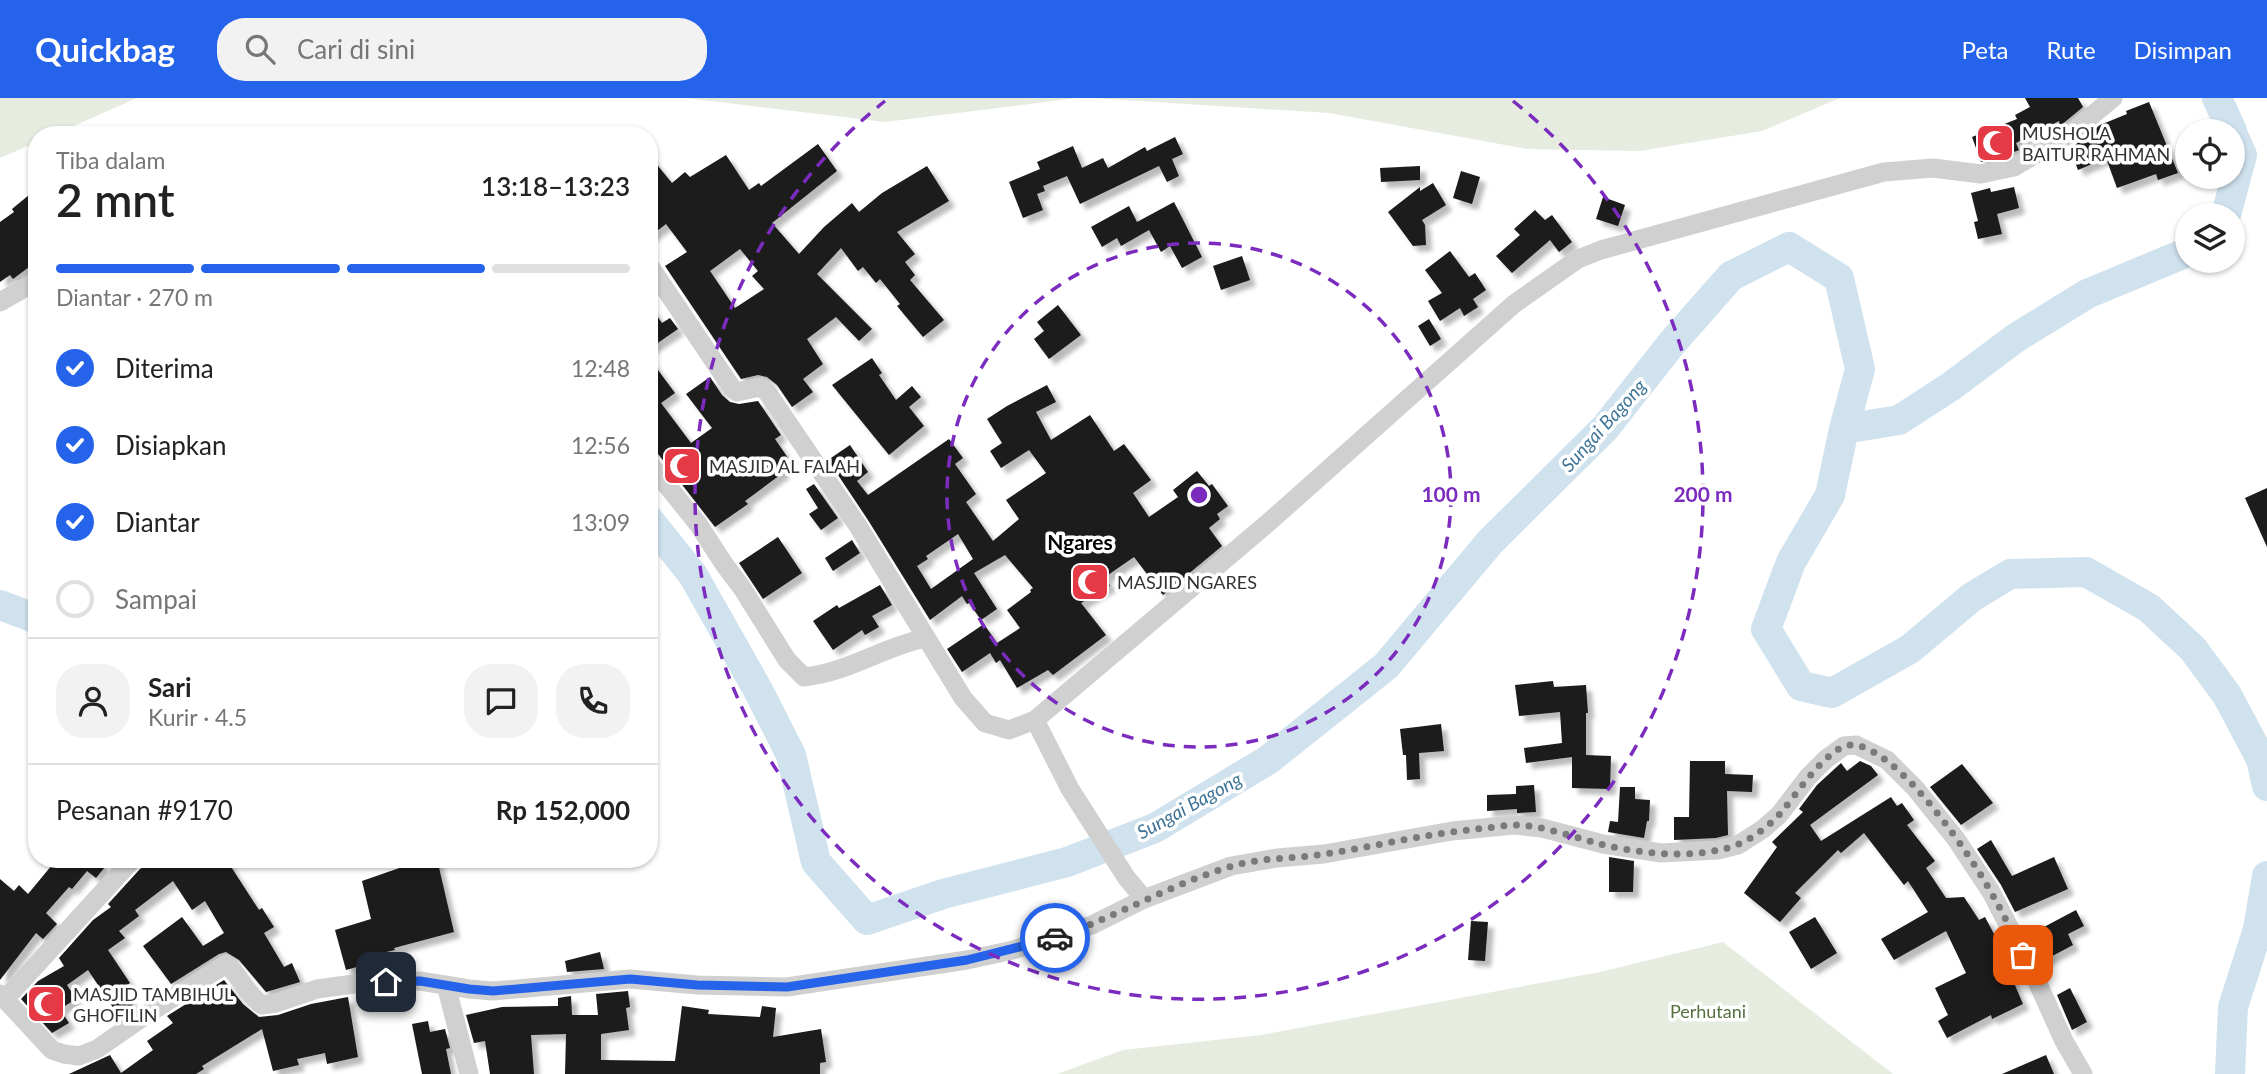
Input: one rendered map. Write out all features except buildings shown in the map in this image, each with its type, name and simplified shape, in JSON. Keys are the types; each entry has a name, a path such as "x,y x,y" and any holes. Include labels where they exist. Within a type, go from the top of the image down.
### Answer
{"street":[{"path":"658,278 732,388 737,392 760,387 767,391 858,526 963,698 985,723 1009,730 1035,720 1269,522 1514,304 1578,259 1601,250 1884,172 1933,168 1981,174 2014,167 2044,152 2067,136 2113,98"},
{"path":"0,302 28,286"},
{"path":"658,474 698,524 787,660 804,677 828,674 905,642 926,638"},
{"path":"1035,720 1070,789 1126,877 1144,899"},
{"path":"125,868 3,997 52,1050 79,1056 97,1049 226,964 249,995 261,1005 276,1003 317,989 368,982 420,981 493,991 630,979 697,985 787,987 967,960 1013,950 1092,925 1144,899 1231,866 1324,854 1452,831 1514,825 1542,828 1603,844 1661,853 1718,850 1738,845 1763,829 1779,815 1808,777 1826,759 1844,746 1856,745 1888,760 1915,788 1956,839 1991,892 2083,1074"},
{"path":"446,985 469,1074"}],"green space":[{"path":"0,98 137,98 73,126 28,126 28,146 0,158"},
{"path":"686,98 1077,98 885,122"},
{"path":"1093,98 1840,98 1762,131 1640,151 1527,149 1329,113"},
{"name":"Perhutani","path":"1723,942 1893,1074 1057,1074 1123,1050 1261,1035 1600,972"}],"waterway":[{"path":"2217,98 2227,119"},
{"path":"2229,203 2233,189"},
{"name":"Sungai Bagong","path":"658,531 693,575 791,755 816,862 867,920 943,894 1067,862 1155,828 1268,760 1386,666 1490,542 1605,428 1672,343 1731,276 1789,247 1839,278 1860,369 1830,495 1791,562 1766,629 1801,686 1832,693 1910,649 1972,597 2010,574 2086,572 2149,608 2193,649 2227,695 2261,759 2267,786"},
{"path":"1844,429 1899,420 1950,387 2017,337 2087,294 2175,257"},
{"name":"Sungai Bagong","path":"0,605 28,616"},
{"name":"Sungai Bagong","path":"2230,1074 2233,1007 2258,929 2267,876"}],"way so far":[{"path":"1055,938 1092,925 1144,899 1231,866 1324,854 1452,831 1529,826 1603,844 1661,853 1718,850 1738,845 1763,829 1779,815 1808,777 1826,759 1844,746 1856,745 1888,760 1915,788 1956,839 1991,892 2023,955"}],"place":[{"name":"MUSHOLA BAITUR RAHMAN","path":"1995,143"},
{"name":"MASJID AL FALAH","path":"682,466"},
{"name":"MASJID NGARES","path":"1090,582"},
{"name":"MASJID TAMBIHUL GHOFILIN","path":"46,1004"}],"district":[{"name":"Ngares","path":"1080,541"}],"route":[{"path":"386,982 420,981 493,991 630,979 697,985 787,987 967,960 1055,938"}]}
